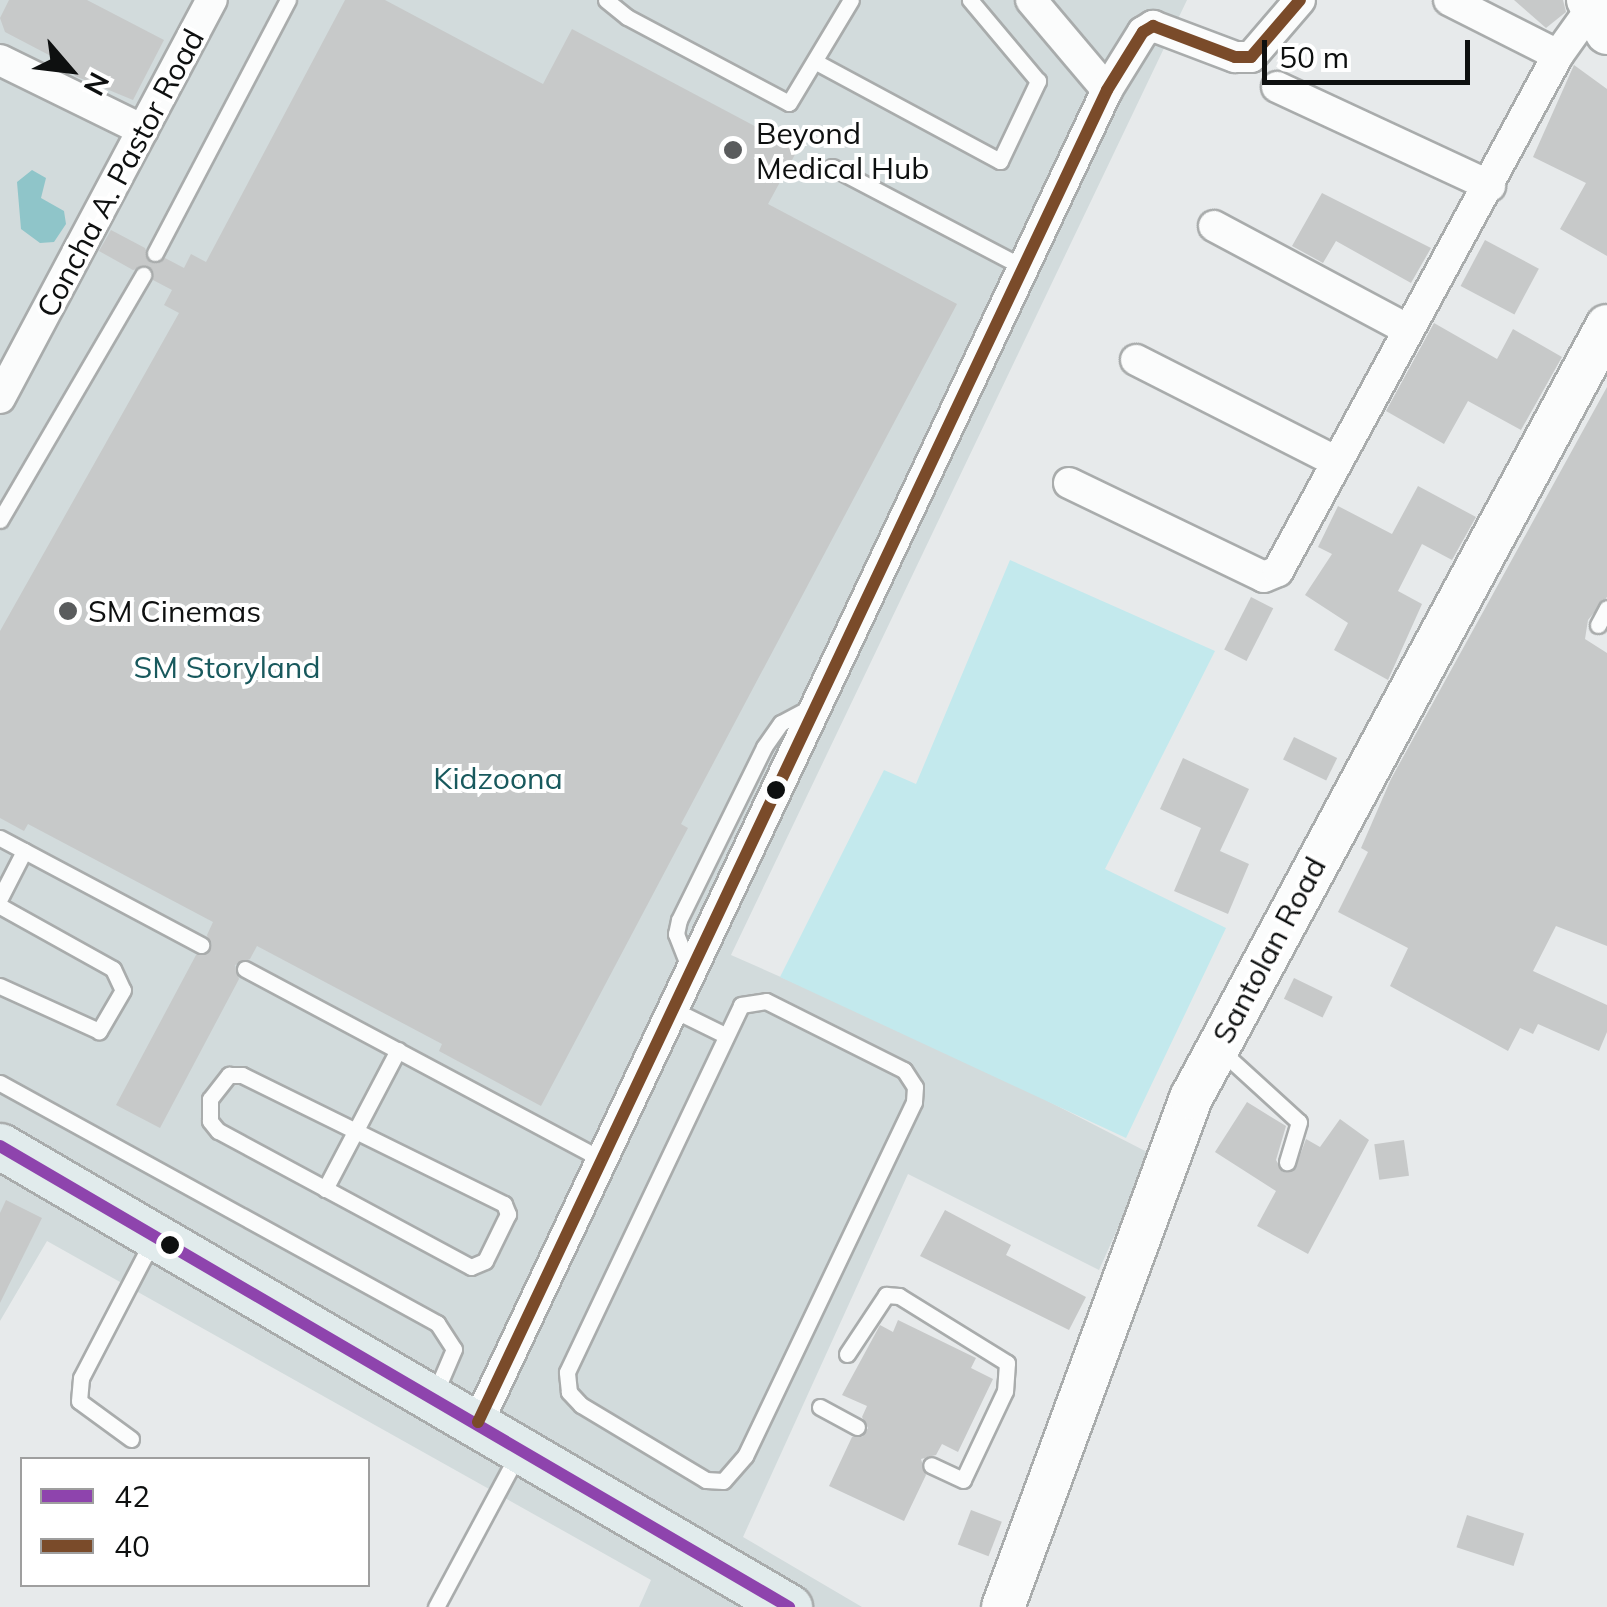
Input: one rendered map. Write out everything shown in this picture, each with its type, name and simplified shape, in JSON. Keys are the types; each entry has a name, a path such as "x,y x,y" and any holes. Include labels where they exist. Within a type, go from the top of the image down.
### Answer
{"main road":[{"path":"0,1146 522,1448 769,1602"}],"street":[{"name":"Concha A. Pastor Road","path":"0,398 212,0"},
{"path":"1030,0 1107,90"},
{"path":"478,1422 606,1162 1028,270 1107,90 1142,32 1153,26 1235,57 1251,56 1300,0"},
{"path":"1449,0 1558,55"},
{"path":"1069,484 1264,577 1278,571 1558,55 1596,13"},
{"path":"0,60 143,130"},
{"path":"1278,87 1490,186"},
{"path":"1214,226 1408,330"},
{"name":"Santolan Road","path":"1002,1607 1106,1336 1156,1185 1216,1046 1607,326"},
{"path":"1136,360 1336,462"}],"lane":[{"path":"154,253 288,0"},
{"path":"606,0 780,102 794,98 852,0"},
{"path":"816,62 1000,161 1038,80 970,0"},
{"path":"832,167 1028,270"},
{"path":"0,520 143,275"},
{"path":"1598,625 1607,608"},
{"path":"0,838 201,946"},
{"path":"0,898 24,851"},
{"path":"0,906 113,969 123,990 99,1030 0,986"},
{"path":"245,969 606,1162"},
{"path":"766,1001 904,1070 916,1087 914,1102 744,1456 723,1480 706,1480 581,1405 569,1392 567,1372 725,1035 741,1005 766,1001"},
{"path":"676,1011 725,1035"},
{"path":"1216,1046 1298,1122 1287,1162"},
{"path":"325,1189 398,1050"},
{"path":"229,1075 242,1075 504,1204 508,1214 484,1260 472,1267 325,1189 218,1131 210,1120 210,1099 229,1075"},
{"path":"0,1083 437,1324 454,1349 434,1396"},
{"path":"131,1439 78,1402 82,1378 154,1236"},
{"path":"848,1354 886,1295 899,1296 1007,1363 1005,1391 963,1480 931,1465"},
{"path":"820,1407 856,1427"},
{"path":"436,1607 522,1448"}],"shaded area":[{"path":"0,0 1187,0 731,955 962,1057 1151,1154 1099,1270 908,1174 743,1537 862,1607 639,1607 651,1580 47,1241 0,1321"},
{"path":"32,170 46,178 41,198 64,211 66,224 54,242 40,243 21,229 17,182"},
{"path":"1010,560 1215,651 1105,869 1226,928 1126,1138 780,977 884,770 916,784"}],"building":[{"path":"9,0 87,0 164,40 133,100 75,76 70,66 5,32 0,18"},
{"path":"345,0 385,0 543,84 572,29 798,149 768,204 957,304 681,824 688,828 541,1106 439,1051 442,1044 257,946 250,959 235,965 239,979 160,1128 116,1105 196,955 211,949 207,935 213,922 28,824 24,831 0,818 0,631 179,313 164,305 172,290 153,280 149,266 133,270 99,251 111,230 145,248 151,263 165,258 184,268 191,254 206,262"},
{"path":"1514,0 1563,0 1566,12 1546,28"},
{"path":"1574,65 1607,89 1607,256 1560,229 1586,183 1533,157"},
{"path":"1322,193 1431,248 1411,283 1336,241 1323,263 1292,246"},
{"path":"1485,240 1539,269 1514,315 1461,286"},
{"path":"1434,323 1497,359 1513,329 1562,357 1521,430 1468,401 1444,444 1386,411"},
{"path":"1607,387 1607,597 1588,620 1585,639 1607,653 1607,946 1556,926 1533,971 1607,1005 1607,1032 1599,1051 1538,1024 1533,1034 1520,1028 1508,1051 1390,986 1408,948 1338,912 1368,852 1361,848 1391,779"},
{"path":"1418,486 1476,517 1452,560 1422,544 1398,591 1422,604 1388,680 1334,650 1348,623 1305,595 1332,554 1318,547 1338,506 1392,534"},
{"path":"1251,597 1273,608 1246,661 1224,650"},
{"path":"1294,737 1337,758 1326,781 1283,759"},
{"path":"1183,758 1249,789 1220,851 1249,864 1228,914 1174,891 1201,828 1160,809"},
{"path":"1294,978 1333,997 1323,1018 1284,999"},
{"path":"1247,1102 1286,1126 1276,1160 1283,1172 1295,1169 1306,1139 1320,1147 1340,1119 1369,1140 1308,1254 1257,1226 1276,1191 1215,1152"},
{"path":"1404,1140 1409,1176 1379,1180 1374,1144"},
{"path":"6,1200 42,1218 0,1303 0,1213"},
{"path":"945,1210 1011,1245 1006,1255 1086,1297 1069,1330 920,1256"},
{"path":"898,1320 976,1358 971,1368 993,1379 958,1452 942,1444 936,1455 921,1459 926,1475 904,1521 829,1486 852,1437 862,1437 868,1428 862,1417 867,1406 842,1395 880,1325 893,1332"},
{"path":"971,1510 1002,1522 989,1556 958,1545"},
{"path":"1467,1515 1524,1534 1514,1566 1456,1547"}],"transit line":[{"name":"40","path":"478,1422 1107,90 1143,32 1153,26 1235,57 1251,57 1300,0"},
{"name":"42","path":"0,1146 789,1607"}],"place":[{"name":"Beyond Medical Hub","path":"733,150"},
{"name":"SM Cinemas","path":"68,611"}],"park label":[{"name":"SM Storyland","path":"227,667"},
{"name":"Kidzoona","path":"498,778"}]}
